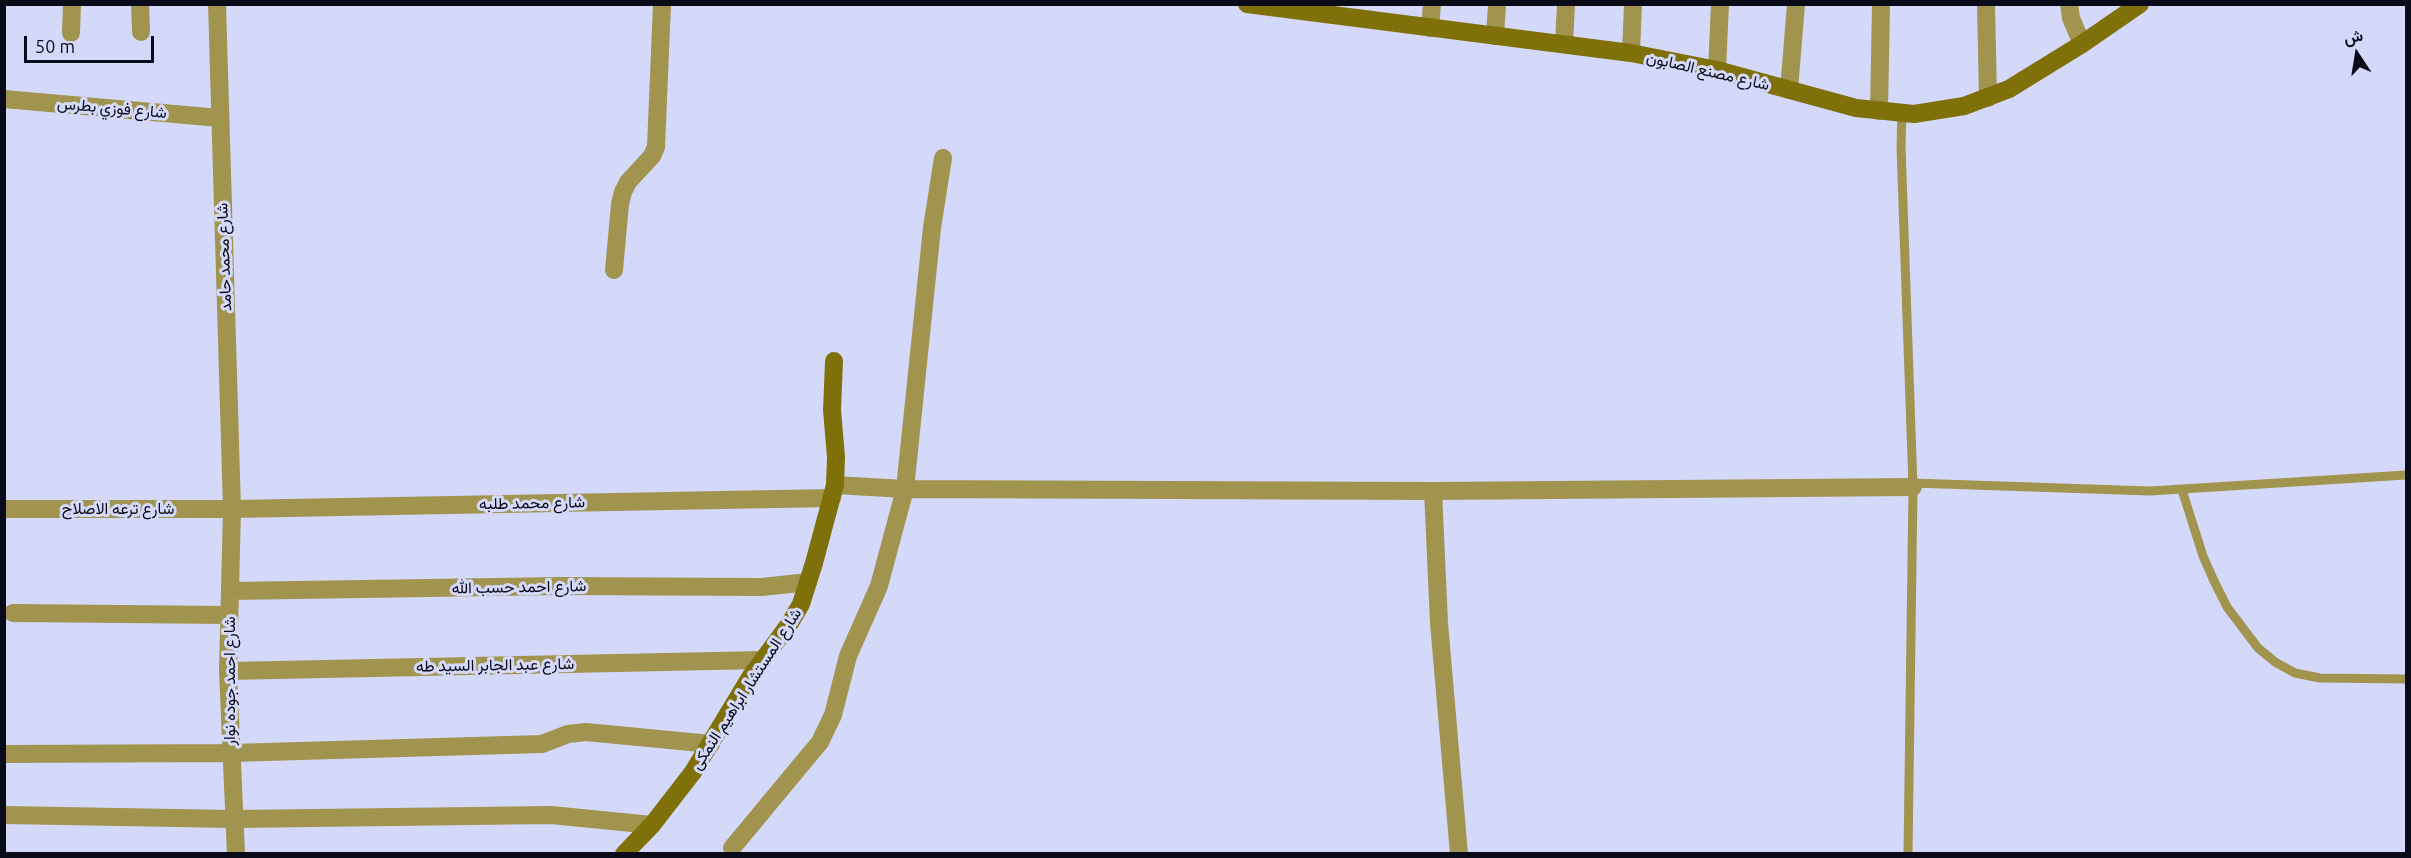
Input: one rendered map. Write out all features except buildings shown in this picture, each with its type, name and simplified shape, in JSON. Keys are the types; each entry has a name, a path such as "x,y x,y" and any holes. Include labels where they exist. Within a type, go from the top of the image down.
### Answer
{"street":[{"path":"71,33 72,4"},
{"path":"140,4 141,32"},
{"name":"شارع محمد حامد","path":"217,4 232,508"},
{"path":"615,270 623,192 628,182 652,156 656,147 662,4"},
{"path":"1430,27 1432,4"},
{"path":"1496,36 1497,4"},
{"path":"1564,44 1566,4"},
{"path":"1631,53 1633,4"},
{"path":"1717,70 1720,4"},
{"path":"1789,90 1796,4"},
{"path":"1879,111 1881,4"},
{"path":"1986,4 1988,98"},
{"path":"2068,4 2082,44"},
{"name":"شارع مصنع الصابون","path":"1251,5 1368,12 1430,27 1631,53 1717,70 1856,108 1902,113 1939,111 1988,98 2009,89 2082,44 2140,4"},
{"name":"شارع فوزي بطرس","path":"4,99 220,118"},
{"path":"732,848 813,753 826,731 838,697 848,656 879,586 900,488 932,228 943,158"},
{"name":"شارع المستشار ابراهيم النمكى","path":"624,854 652,825 693,772 762,660 790,624 808,582 833,492 836,457 832,410 834,362"},
{"name":"شارع محمد طلبه","path":"232,508 833,492 860,487 1433,491 1913,485"},
{"path":"1433,491 1439,622 1459,854"},
{"name":"شارع ترعه الاصلاح","path":"4,509 232,508"},
{"name":"شارع احمد جوده نوار","path":"232,508 228,671 236,854"},
{"name":"شارع احمد حسب الله","path":"230,591 560,586 762,587 808,582"},
{"path":"13,613 230,615"},
{"name":"شارع عبد الجابر السيد طه","path":"228,671 762,660"},
{"path":"4,754 231,753 542,744 568,734 586,732 711,744"},
{"path":"4,814 234,819 551,815 652,825"}],"lane":[{"path":"1902,113 1901,158 1913,485 1908,854"},
{"path":"1913,485 2119,491 2182,490 2406,475"},
{"path":"2182,490 2214,581 2227,608 2258,648 2275,662 2295,673 2320,678 2406,679"}]}
